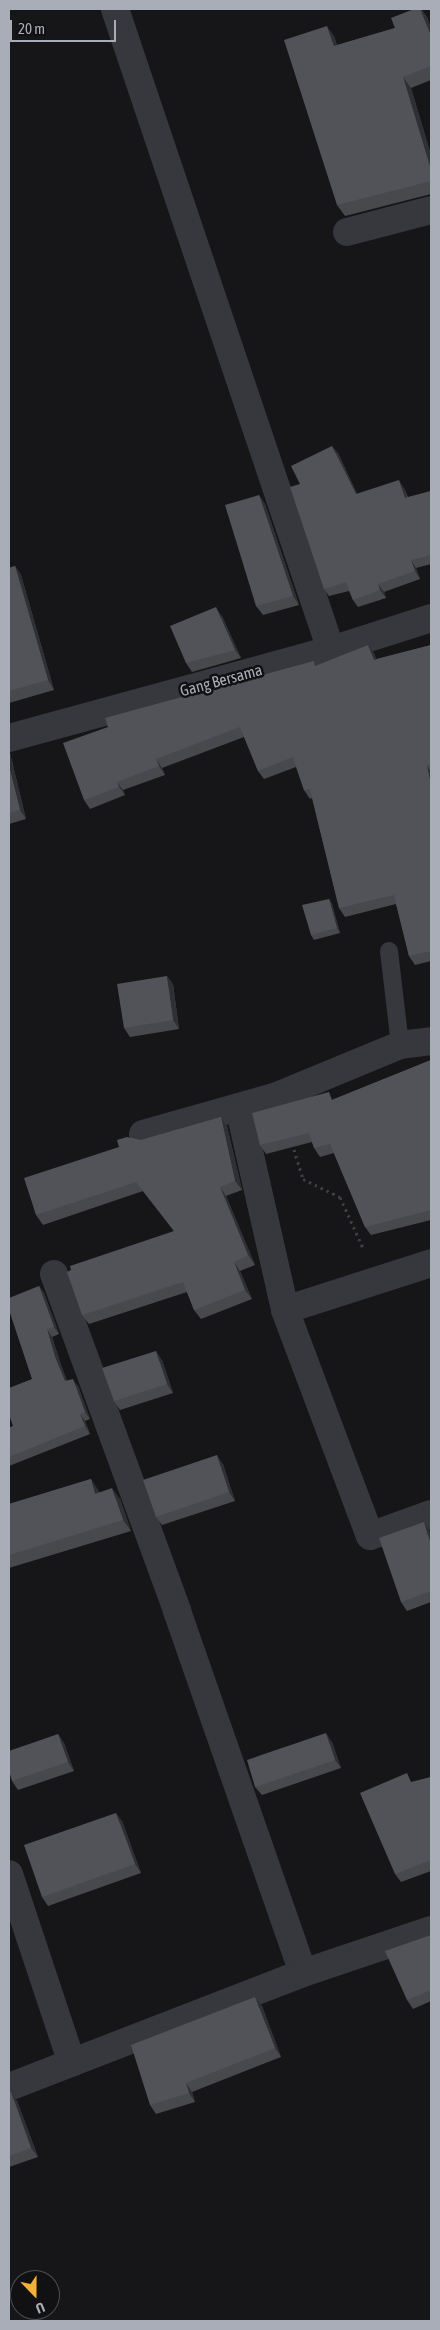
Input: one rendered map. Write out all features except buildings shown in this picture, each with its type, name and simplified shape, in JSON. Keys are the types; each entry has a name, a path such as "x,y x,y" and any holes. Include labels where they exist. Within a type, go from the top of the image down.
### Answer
{"street":[{"path":"115,9 331,650"},
{"path":"348,232 431,210"},
{"name":"Gang Bersama","path":"9,738 331,650 431,618"},
{"path":"142,1134 277,1096 400,1045 431,1041"},
{"path":"240,1107 285,1310 370,1536 431,1514"},
{"path":"285,1310 431,1263"},
{"path":"54,1274 177,1611 303,1973"},
{"path":"9,1874 72,2063"},
{"path":"9,2086 303,1973 431,1930"}],"lane":[{"path":"389,951 400,1045"}],"path":[{"path":"277,1096 303,1179 340,1197 377,1280"}]}
